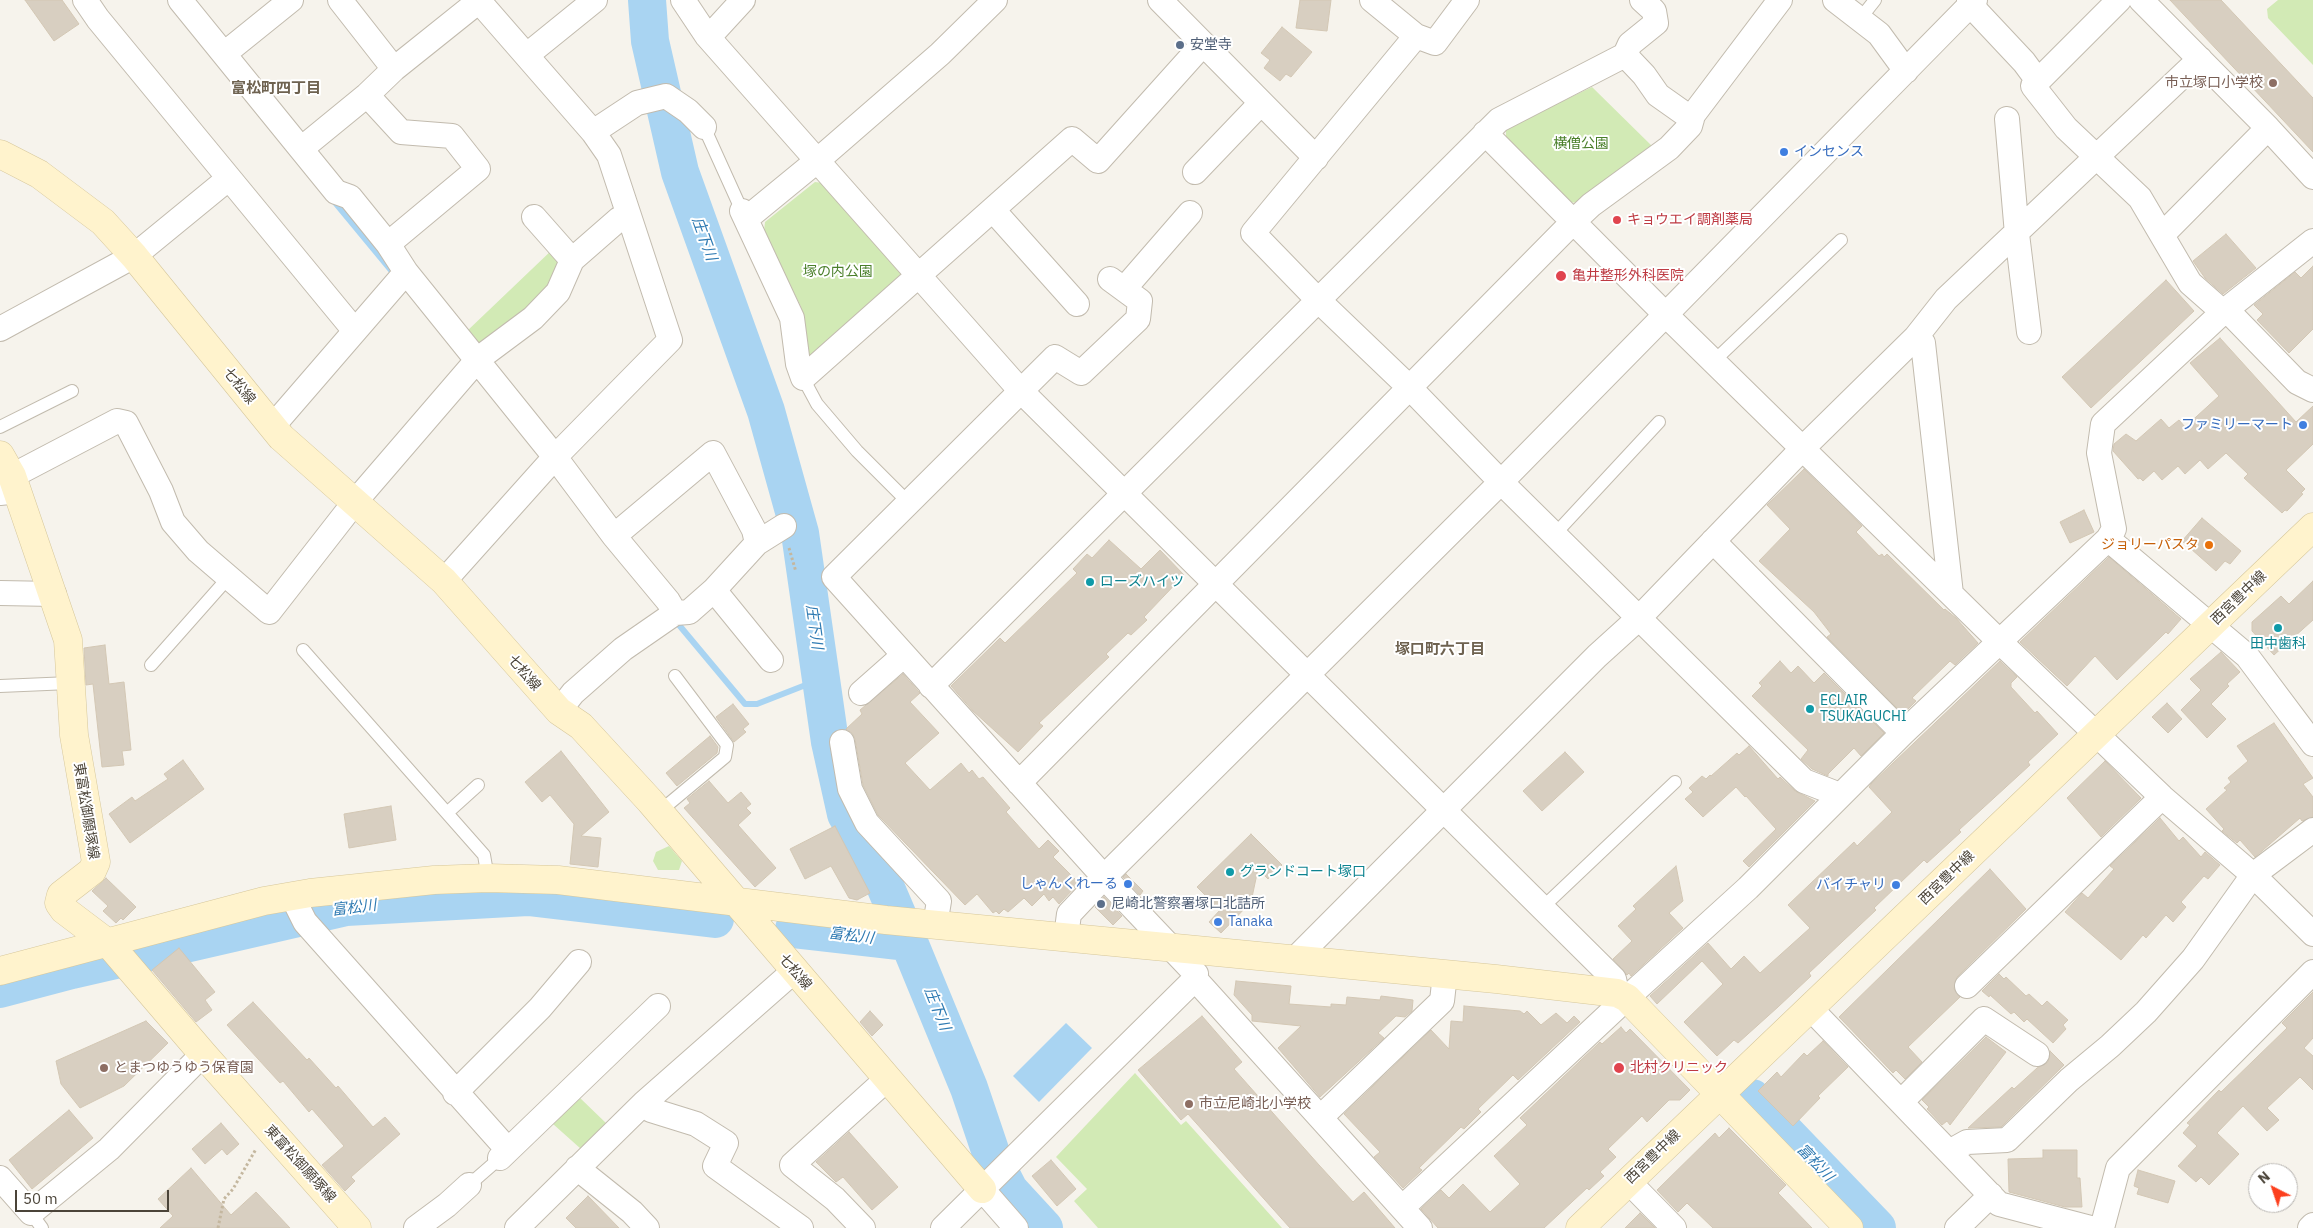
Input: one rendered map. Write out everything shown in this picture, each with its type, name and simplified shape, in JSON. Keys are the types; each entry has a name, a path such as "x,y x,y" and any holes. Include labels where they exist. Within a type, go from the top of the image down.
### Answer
{"street":[{"path":"86,0 98,19 228,179 355,331"},
{"path":"180,0 336,192 350,197 388,244 406,272 478,359 614,536 668,600 672,615"},
{"path":"224,54 291,0"},
{"path":"340,0 394,69"},
{"path":"527,55 595,0"},
{"path":"683,0 708,37 1020,390 1614,979 1622,995 1849,1228"},
{"path":"708,37 743,0"},
{"path":"995,0 940,54 818,160 744,215 792,318 798,364 803,378 1072,139 1098,161 1203,44"},
{"path":"1160,0 1316,158"},
{"path":"1372,0 1416,36 1434,43 1467,0"},
{"path":"931,686 1499,120 1625,56 1630,44 1656,23 1654,11 1642,0"},
{"path":"1019,783 1573,222 1591,205 1669,148 1690,126 1692,119 1780,0"},
{"path":"1835,0 1879,34 1906,71"},
{"path":"2119,0 2033,86 2066,128 2140,198 2190,283 2224,311 2297,382 2313,390"},
{"path":"2141,0 2268,128 2313,177"},
{"path":"301,149 367,95 394,69 479,1 593,132 610,155 670,340 555,458 444,581"},
{"path":"1066,937 1069,914 1104,877 1501,482 1906,71 1972,1 1978,14 2024,62 2038,81"},
{"path":"1416,36 1253,233 1317,300 1410,388 1501,482 1804,781 1840,795"},
{"path":"1625,56 1644,75 1658,95 1692,119"},
{"path":"1295,959 1597,656 1639,618 1802,449 1916,337 1946,299 2098,158 2200,59"},
{"path":"367,95 401,132 452,136 478,169 388,244"},
{"path":"593,132 637,103 666,96 688,111 704,127"},
{"path":"1195,172 1261,103"},
{"path":"2007,119 2017,234 2029,332"},
{"path":"2162,235 2268,128"},
{"path":"1485,133 1666,315 1950,594 2162,797 2253,875 2313,934"},
{"name":"七松線","path":"0,154 39,174 102,222 134,256 272,427 354,503 444,581 558,711 582,726 659,812 887,1079 987,1184 1016,1228"},
{"path":"0,329 134,256 228,179"},
{"path":"993,210 1077,304"},
{"path":"1190,213 1117,284 1140,301 1138,319 1082,373 1073,370 1055,357 834,577 1420,1228"},
{"path":"534,216 572,260"},
{"path":"7,479 117,421 126,423 161,491 173,522 198,552 269,612 354,503 478,359 533,318 558,292 572,260 619,219 630,219"},
{"path":"1402,1208 1622,995 1748,888 1903,733 2108,539 2114,528 2099,453 2103,424 2224,311 2313,240"},
{"path":"272,427 406,272"},
{"path":"1916,337 1923,343 1950,594"},
{"path":"614,536 713,453 754,530 757,543"},
{"name":"東富松御願塚線","path":"7,479 54,594 68,640 74,735 96,862 92,871 61,896 59,903 64,910 109,944 202,1054 357,1228"},
{"path":"558,711 573,693 623,649 672,615 689,612 714,590 757,543 784,526"},
{"name":"西宮豊中線","path":"1580,1228 1718,1094 1811,1009 2313,528"},
{"path":"2108,539 2246,656 2313,744"},
{"path":"1713,541 1903,733"},
{"path":"714,590 770,660"},
{"path":"0,593 54,594"},
{"path":"861,693 904,655"},
{"path":"842,742 850,789 867,823 939,901 931,924"},
{"path":"1967,986 2162,797"},
{"path":"1950,1152 1967,1142 2007,1140 2069,1080 2110,1046 2146,1012 2193,960 2253,875 2313,830"},
{"path":"0,971 109,944 264,901 299,909 434,880 488,878 558,880 886,920 1066,937 1186,966 1295,959 1444,988 1622,995"},
{"path":"299,909 455,1092 504,1154 658,1006"},
{"path":"455,1092 540,1008 579,962"},
{"path":"943,1228 1011,1160 1186,966"},
{"path":"517,1228 644,1103 794,972"},
{"path":"2102,1228 2118,1168 2313,972"},
{"path":"1321,1117 1444,988"},
{"path":"1811,1009 1999,1204 2091,1228"},
{"path":"1901,1102 1984,1019 2037,1054"},
{"path":"0,1178 37,1220 202,1054"},
{"path":"864,1228 834,1199 792,1165 887,1079"},
{"path":"644,1103 651,1110 696,1124 726,1143 715,1166 802,1228"},
{"path":"577,1168 632,1212 647,1228"},
{"path":"1628,1181 1674,1228"},
{"path":"416,1228 447,1206 469,1185"},
{"path":"1957,1228 1991,1195"},
{"path":"2310,1228 2313,1225"}],"lane":[{"path":"1860,19 1875,0"},
{"path":"704,127 744,215"},
{"path":"1714,361 1841,240"},
{"path":"803,378 818,404 857,451 908,502"},
{"path":"0,427 72,391"},
{"path":"1555,534 1659,422"},
{"path":"151,665 228,578"},
{"path":"303,650 484,855 488,878"},
{"path":"659,812 726,756 727,745 675,676"},
{"path":"0,686 70,683"},
{"path":"1542,908 1675,782"},
{"path":"447,813 478,785"},
{"path":"469,1185 504,1154"}],"path":[{"path":"218,1228 224,1199 233,1188 258,1147"}],"green space":[{"path":"2278,0 2313,0 2313,65 2268,18 2267,9"},
{"name":"横僧公園","path":"1592,87 1653,147 1579,203 1568,202 1506,140 1506,128"},
{"name":"塚の内公園","path":"815,182 823,183 901,270 899,282 807,363 801,307 764,231 765,222"},
{"path":"554,248 564,265 552,287 525,314 481,343 474,341 466,332"},
{"path":"669,846 682,861 679,870 658,870 653,861 656,852"},
{"path":"1135,1073 1181,1125 1186,1121 1282,1228 1098,1228 1074,1201 1087,1189 1056,1157"},
{"path":"579,1097 607,1124 581,1149 553,1124"}],"water":[{"path":"1066,1023 1092,1048 1039,1102 1013,1076"}],"building":[{"path":"25,0 62,0 79,24 54,41"},
{"path":"1300,0 1331,0 1327,31 1296,28"},
{"path":"2170,0 2221,0 2313,98 2313,152"},
{"path":"1282,27 1312,52 1291,77 1286,74 1280,81 1264,68 1270,60 1261,53"},
{"path":"2226,234 2256,268 2223,294 2205,278 2193,261"},
{"path":"2313,266 2313,329 2289,353 2257,320 2263,314 2254,305 2295,272 2301,278"},
{"path":"2166,280 2194,311 2091,408 2062,377"},
{"path":"2220,338 2296,422 2313,406 2313,444 2286,470 2305,489 2301,493 2303,494 2287,511 2285,510 2282,513 2244,478 2248,474 2226,453 2208,469 2200,460 2185,474 2178,466 2162,480 2154,471 2143,481 2140,478 2138,479 2113,451 2114,444 2126,434 2136,441 2161,419 2169,428 2179,420 2185,427 2219,396 2190,363"},
{"path":"1804,469 1862,526 1856,532 1879,556 1882,554 1884,557 1887,554 1944,610 1956,618 1978,643 1955,665 1950,661 1912,698 1916,701 1903,714 1827,637 1831,634 1814,612 1759,561 1790,529 1767,505"},
{"path":"2084,510 2094,532 2070,543 2060,522"},
{"name":"ジョリーパスタ","path":"2202,518 2241,551 2230,564 2225,561 2216,571 2182,541"},
{"path":"1109,540 1141,569 1160,550 1184,575 1144,617 1147,620 1131,635 1128,633 1106,654 1109,657 1039,723 1043,726 1018,752 973,711 951,686 1000,638 1005,643 1077,573 1073,569 1087,554 1092,558"},
{"path":"2109,557 2181,619 2168,634 2166,632 2117,680 2095,656 2067,686 2020,642"},
{"name":"田中歯科","path":"2313,581 2313,620 2274,655 2252,631 2252,622 2281,596 2289,604"},
{"path":"105,645 109,684 124,682 131,750 122,751 124,765 102,767 93,684 86,685 84,648"},
{"path":"2221,652 2240,672 2227,684 2229,686 2211,704 2226,719 2207,738 2181,710 2201,690 2190,679"},
{"path":"1780,661 1791,673 1798,666 1814,683 1824,673 1884,733 1861,756 1854,748 1828,776 1812,769 1801,759 1808,750 1752,696 1762,686 1759,683"},
{"path":"2000,661 2017,677 2011,683 2011,687 2058,734 2028,762 2030,765 1959,830 1961,832 1927,863 1924,860 1874,908 1876,910 1809,973 1811,976 1738,1043 1734,1040 1717,1056 1684,1022 1723,984 1702,961 1657,1004 1650,996 1708,943 1731,969 1744,956 1760,973 1810,928 1788,905 1854,842 1857,846 1892,812 1869,787 1871,784"},
{"path":"903,674 920,693 910,702 939,733 905,763 930,790 961,763 969,773 972,770 979,779 983,777 1010,808 1006,812 1039,849 1048,840 1059,851 1053,857 1079,883 1059,904 1053,897 1049,901 1044,894 1032,906 1024,898 1008,912 1004,909 999,914 996,911 993,913 977,894 965,905 878,815 863,785 855,739 852,733 846,729 862,714 860,710"},
{"path":"2167,703 2182,719 2168,733 2152,717"},
{"path":"733,704 749,724 743,729 746,732 734,742 716,717"},
{"path":"2274,723 2313,778 2303,784 2313,797 2313,817 2302,821 2300,818 2255,857 2240,840 2237,843 2222,831 2224,829 2206,809 2227,790 2224,788 2231,782 2228,778 2248,761 2237,746"},
{"path":"710,736 718,747 717,753 677,786 666,773"},
{"path":"1749,746 1778,779 1780,777 1795,791 1815,801 1749,867 1743,861 1776,829 1746,796 1736,787 1703,817 1685,799 1693,792 1689,788 1702,776 1706,779 1711,776 1737,753 1739,755"},
{"path":"561,751 609,812 581,836 601,838 598,867 570,864 574,824 550,795 542,802 525,782"},
{"path":"1565,752 1584,772 1542,811 1523,791"},
{"path":"183,760 204,789 130,843 109,814 132,797 135,801 168,779 164,774"},
{"path":"2105,761 2141,798 2101,837 2067,798"},
{"path":"709,781 728,803 741,792 751,804 746,808 751,813 738,825 776,868 755,887 684,808 690,803 687,799"},
{"path":"391,806 396,840 349,848 344,814"},
{"path":"2160,818 2179,841 2183,837 2201,857 2205,852 2220,865 2208,879 2204,876 2181,902 2186,907 2173,922 2166,915 2146,938 2143,935 2121,960 2065,912 2082,893 2088,898 2114,869 2110,866"},
{"path":"835,826 870,893 857,900 849,898 831,866 805,879 790,849"},
{"name":"グランドコート塚口","path":"1251,834 1282,865 1268,879 1258,869 1251,902 1221,933 1209,922 1220,910 1197,887"},
{"path":"1676,866 1683,901 1669,913 1683,928 1631,976 1629,973 1627,975 1613,959 1632,941 1618,926 1636,909 1633,906"},
{"path":"1990,869 2026,909 1957,977 1954,989 1960,997 1908,1047 1922,1062 1905,1079 1896,1070 1893,1073 1839,1017"},
{"path":"1126,874 1143,891 1140,895 1123,877"},
{"path":"106,878 136,907 123,920 121,918 116,923 103,911 108,906 92,891"},
{"path":"1104,897 1122,916 1113,925 1095,907"},
{"path":"179,948 215,992 205,1000 212,1010 196,1022 152,970"},
{"path":"1999,974 2004,979 2006,977 2026,996 2029,994 2042,1006 2047,1001 2068,1020 2063,1025 2066,1029 2053,1043 2027,1019 2024,1022 2014,1012 2011,1014 1990,995 1989,997 1982,991"},
{"path":"1236,981 1291,986 1289,1004 1331,1007 1331,1004 1346,1005 1347,997 1380,1000 1381,996 1413,1000 1412,1011 1405,1017 1396,1016 1378,1033 1384,1038 1320,1097 1278,1048 1301,1026 1252,1021 1252,1015 1234,995"},
{"path":"2313,992 2313,1038 2304,1048 2313,1056 2313,1090 2300,1077 2267,1108 2279,1120 2267,1131 2243,1106 2217,1133 2239,1154 2209,1185 2201,1177 2196,1182 2178,1166 2197,1146 2183,1133 2190,1125 2187,1123 2219,1090 2221,1092 2287,1028 2282,1023"},
{"path":"253,1002 307,1060 309,1058 336,1088 338,1086 373,1127 385,1117 400,1134 351,1177 355,1181 345,1191 322,1165 344,1146 312,1109 309,1112 283,1081 280,1083 227,1025"},
{"path":"1464,1006 1520,1011 1524,1014 1527,1011 1541,1025 1556,1013 1567,1023 1574,1016 1580,1022 1518,1080 1513,1075 1478,1109 1481,1112 1464,1129 1461,1127 1419,1168 1422,1170 1403,1188 1374,1157 1380,1152 1344,1114 1431,1030 1449,1049 1451,1021 1463,1022"},
{"path":"870,1011 883,1025 872,1036 860,1022"},
{"path":"1202,1016 1242,1062 1234,1069 1319,1165 1353,1202 1364,1192 1395,1228 1290,1228 1188,1114 1181,1120 1138,1070"},
{"path":"146,1021 168,1043 124,1086 80,1108 61,1084 56,1061"},
{"path":"1621,1027 1626,1033 1630,1029 1690,1090 1680,1100 1669,1100 1647,1122 1642,1116 1608,1149 1616,1157 1600,1172 1604,1176 1589,1190 1587,1188 1544,1228 1438,1228 1421,1209 1441,1190 1449,1198 1463,1184 1490,1212 1520,1184 1494,1156 1527,1125 1520,1118 1600,1042 1602,1044"},
{"path":"1986,1037 2006,1052 1950,1125 1947,1121 1942,1125 1927,1109 1929,1107 1922,1100"},
{"path":"1823,1041 1848,1067 1818,1096 1820,1098 1793,1126 1758,1091 1777,1072 1781,1077 1804,1053 1807,1056"},
{"path":"2050,1051 2064,1065 2001,1127 1968,1128 2012,1087 2014,1089 2037,1068 2048,1062"},
{"path":"69,1110 93,1138 32,1189 9,1160"},
{"path":"221,1123 239,1144 227,1155 222,1149 205,1164 192,1149"},
{"path":"1729,1128 1786,1185 1778,1193 1812,1228 1713,1228 1687,1203 1678,1212 1657,1190 1715,1133 1719,1138"},
{"path":"849,1132 898,1187 872,1210 843,1177 836,1182 816,1162"},
{"path":"2043,1150 2077,1150 2077,1178 2080,1178 2082,1207 2065,1207 2009,1192 2008,1159 2043,1158"},
{"path":"1051,1160 1076,1189 1057,1206 1032,1176"},
{"path":"191,1168 231,1215 256,1192 290,1228 160,1228 173,1216 158,1199"},
{"path":"2138,1170 2175,1181 2168,1203 2137,1194 2139,1188 2134,1186"},
{"path":"588,1196 619,1228 576,1228 566,1218"},
{"path":"1640,1213 1655,1228 1625,1228"}],"waterway":[{"name":"庄下川","path":"647,0 650,41 680,172 766,411 800,533 830,742 846,814 876,865 906,935 969,1088 993,1159 1009,1190 1044,1228"},
{"path":"333,200 395,275"},
{"path":"674,619 745,704 757,704 821,679"},
{"name":"富松川","path":"0,989 72,970 346,907 528,897 715,919"},
{"name":"富松川","path":"794,929 908,942"},
{"name":"富松川","path":"1752,1098 1877,1228"}],"place":[{"name":"安堂寺","path":"1180,45"},
{"name":"市立塚口小学校","path":"2273,83"},
{"name":"インセンス","path":"1784,152"},
{"name":"キョウエイ調剤薬局","path":"1617,220"},
{"name":"亀井整形外科医院","path":"1561,276"},
{"name":"ファミリーマート","path":"2303,425"},
{"name":"ジョリーパスタ","path":"2209,545"},
{"name":"ローズハイツ","path":"1090,582"},
{"name":"田中歯科","path":"2278,628"},
{"name":"ECLAIR TSUKAGUCHI","path":"1810,709"},
{"name":"グランドコート塚口","path":"1230,872"},
{"name":"しゃんくれーる","path":"1128,884"},
{"name":"バイチャリ","path":"1896,885"},
{"name":"尼崎北警察署塚口北詰所","path":"1101,904"},
{"name":"Tanaka","path":"1218,922"},
{"name":"とまつゆうゆう保育園","path":"104,1068"},
{"name":"北村クリニック","path":"1619,1068"},
{"name":"市立尼崎北小学校","path":"1189,1104"}],"district":[{"name":"富松町四丁目","path":"276,89"},
{"name":"塚口町六丁目","path":"1440,650"}]}
